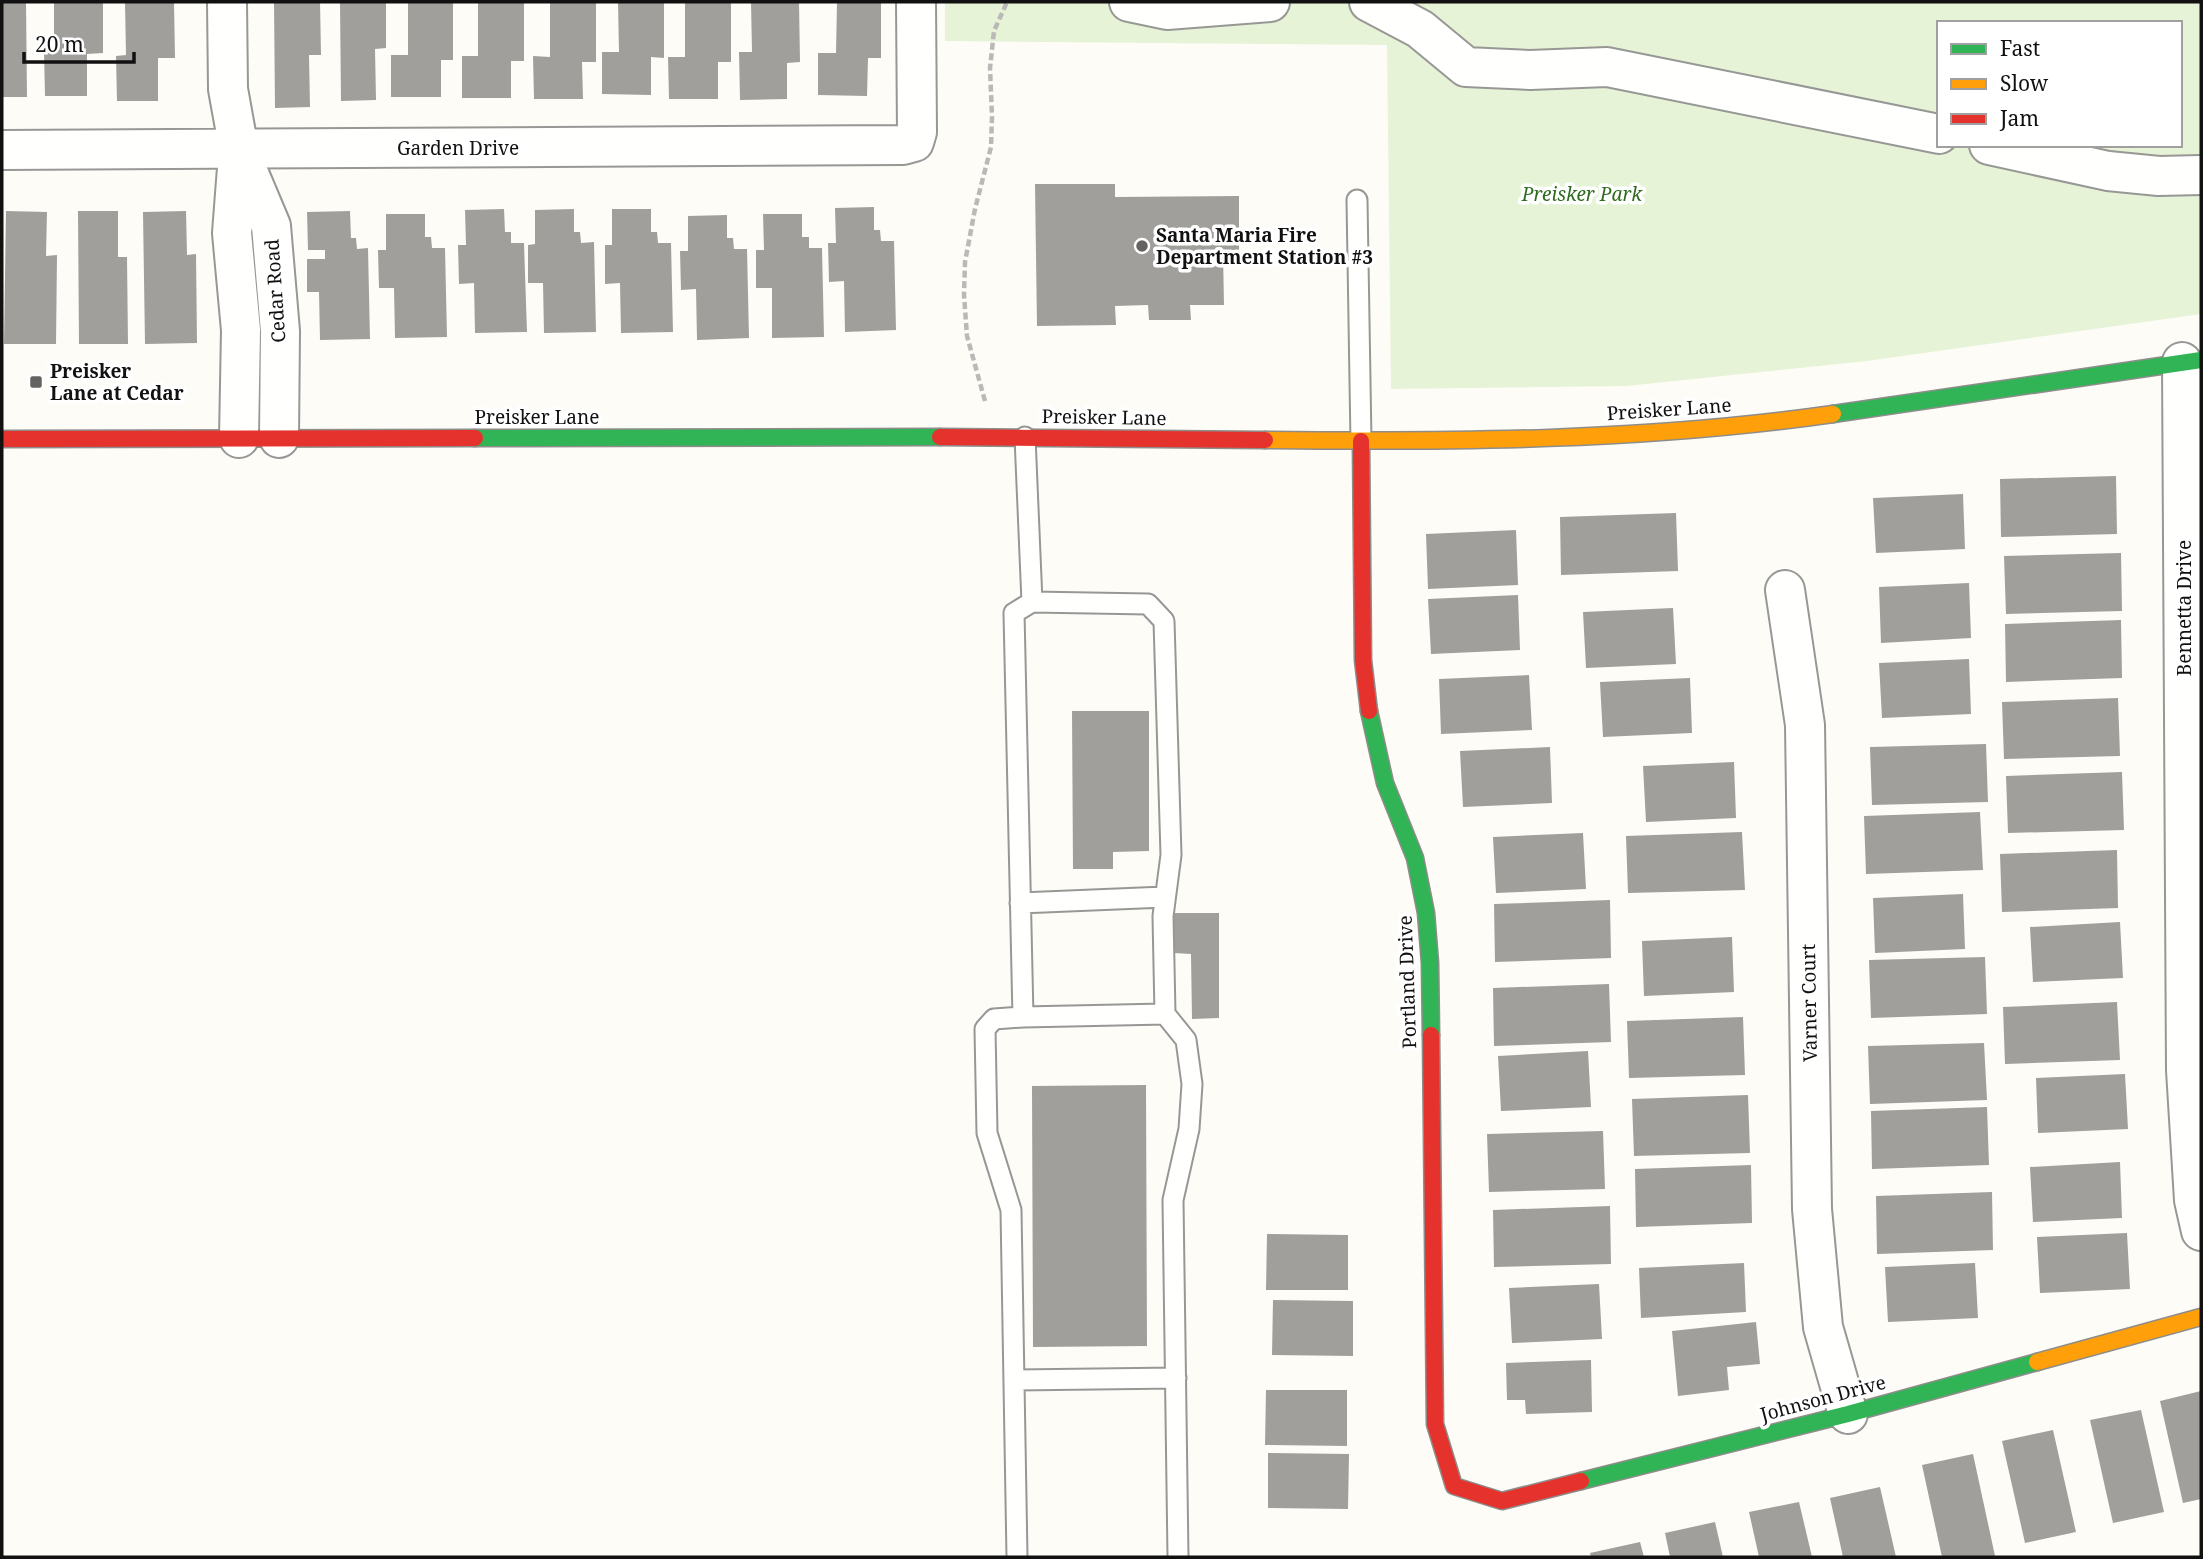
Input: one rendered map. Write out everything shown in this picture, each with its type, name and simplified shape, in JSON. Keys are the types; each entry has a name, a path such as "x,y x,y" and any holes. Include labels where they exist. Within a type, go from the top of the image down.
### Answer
{"street":[{"name":"Cedar Road","path":"227,2 228,89 239,150 271,226 280,331 279,438"},
{"name":"Garden Drive","path":"2,150 903,145 914,142 917,132 916,2"},
{"path":"1129,2 1167,10 1270,2"},
{"path":"1369,2 1420,29 1466,67 1530,70 1607,67 1937,134"},
{"path":"1998,147 2108,171 2159,176 2201,175"},
{"name":"Cedar Road","path":"239,150 232,233 241,330 239,438"},
{"name":"Preisker Lane","path":"2,439 1025,437 1361,441 1634,435 1782,421 2192,361"},
{"name":"Bennetta Drive","path":"2192,361 2186,1070 2194,1200 2201,1231"},
{"name":"Portland Drive","path":"1361,441 1363,660 1370,724 1385,783 1415,858 1426,913 1430,963 1435,1424 1454,1486"},
{"name":"Varner Court","path":"1785,590 1805,725 1812,1209 1823,1326 1848,1414"},
{"name":"Johnson Drive","path":"1454,1486 1502,1501 1848,1414 2201,1317"}],"lane":[{"path":"1357,200 1361,441"},
{"path":"1025,437 1032,602"},
{"path":"1023,1017 1014,613 1032,602 1148,604 1164,621 1171,855 1163,916 1165,1014 1186,1040 1192,1084 1189,1129 1173,1200 1178,1557"},
{"path":"1020,903 1165,897"},
{"path":"1017,1557 1011,1210 987,1133 985,1029 994,1019 1165,1014"},
{"path":"1014,1380 1175,1378"}],"path":[{"path":"988,437 985,395 967,335 965,262 991,146 990,68 994,31 1007,2"}],"green space":[{"name":"Preisker Park","path":"945,2 2201,2 2201,314 1867,361 1627,386 1391,389 1387,45 945,41"}],"building":[{"path":"2,2 26,2 27,97 2,97"},
{"path":"54,2 103,2 103,53 87,54 87,96 45,96 44,51 54,51"},
{"path":"125,2 174,2 175,58 158,58 158,101 117,101 116,56 126,55"},
{"path":"274,2 320,2 321,55 309,55 310,107 275,108"},
{"path":"340,2 386,2 386,48 375,49 376,100 341,101"},
{"path":"408,2 453,2 453,60 441,60 441,97 391,97 391,55 408,55"},
{"path":"478,2 524,2 524,61 511,61 511,98 462,98 462,56 478,56"},
{"path":"550,2 596,2 596,62 582,62 583,99 534,99 533,56 550,57"},
{"path":"618,2 664,2 664,58 651,57 651,95 602,94 602,52 619,52"},
{"path":"685,2 731,2 731,62 718,62 718,99 669,99 668,57 685,57"},
{"path":"751,2 799,2 800,62 787,63 787,99 740,100 739,52 752,52"},
{"path":"837,2 881,2 881,58 868,58 867,96 818,95 818,53 836,53"},
{"path":"1035,184 1115,184 1115,197 1239,196 1239,251 1223,252 1224,305 1190,305 1191,320 1149,320 1148,305 1115,306 1116,325 1037,326"},
{"path":"874,207 874,230 880,230 881,241 894,241 896,330 845,332 844,281 829,282 828,243 836,243 835,208"},
{"path":"504,209 505,232 511,232 511,243 524,243 527,332 475,333 474,283 459,284 458,245 466,245 465,210"},
{"path":"574,209 574,232 580,232 581,243 594,242 596,332 544,333 543,283 528,283 528,245 535,244 535,210"},
{"path":"612,209 651,209 651,232 657,232 658,243 671,243 673,332 621,333 620,283 605,284 605,245 612,245"},
{"path":"6,211 47,212 46,256 57,255 56,344 4,344"},
{"path":"78,211 118,211 118,257 127,257 128,344 79,344"},
{"path":"186,211 187,255 196,254 197,343 145,344 143,212"},
{"path":"350,211 351,238 356,238 357,249 368,248 370,339 320,340 319,292 307,292 307,259 325,259 325,250 308,250 307,212"},
{"path":"386,214 425,214 425,237 431,237 432,248 445,248 447,337 395,338 394,288 379,288 378,250 386,250"},
{"path":"763,214 802,214 802,237 809,237 809,248 822,248 824,337 772,338 772,288 756,288 756,250 764,250"},
{"path":"727,215 727,238 733,238 734,249 747,249 749,338 697,340 696,289 681,290 680,251 688,251 688,216"},
{"path":"2116,476 2117,534 2001,537 2000,479"},
{"path":"1963,494 1965,549 1876,553 1873,498"},
{"path":"1676,513 1678,571 1561,575 1560,517"},
{"path":"1516,530 1518,585 1428,589 1426,534"},
{"path":"2121,553 2122,611 2006,614 2004,556"},
{"path":"1969,583 1971,638 1881,643 1879,587"},
{"path":"1518,595 1520,650 1431,654 1428,599"},
{"path":"1673,608 1676,664 1586,668 1583,612"},
{"path":"2121,620 2122,678 2006,682 2005,624"},
{"path":"1969,659 1971,714 1882,718 1879,663"},
{"path":"1529,675 1532,730 1441,734 1439,679"},
{"path":"1690,678 1692,733 1603,737 1600,682"},
{"path":"2118,698 2120,756 2004,759 2002,702"},
{"path":"1072,711 1149,711 1149,851 1113,852 1113,869 1073,869"},
{"path":"1986,744 1988,802 1872,805 1870,747"},
{"path":"1550,747 1552,803 1463,807 1460,751"},
{"path":"1734,762 1736,818 1646,822 1643,766"},
{"path":"2122,772 2124,830 2008,833 2006,776"},
{"path":"1980,812 1983,870 1866,874 1864,816"},
{"path":"1742,832 1745,890 1628,893 1626,836"},
{"path":"1583,833 1586,889 1496,893 1493,837"},
{"path":"2117,850 2118,908 2002,912 2000,854"},
{"path":"1963,894 1965,949 1875,953 1873,898"},
{"path":"1610,900 1611,958 1495,962 1494,904"},
{"path":"1174,913 1219,913 1219,1018 1192,1019 1191,954 1174,953"},
{"path":"2120,922 2123,978 2033,982 2030,927"},
{"path":"1732,937 1734,992 1644,996 1642,941"},
{"path":"1985,957 1987,1014 1871,1018 1869,960"},
{"path":"1609,984 1611,1042 1494,1046 1493,988"},
{"path":"2117,1002 2120,1060 2005,1064 2003,1007"},
{"path":"1743,1017 1745,1075 1629,1078 1627,1021"},
{"path":"1984,1043 1987,1100 1870,1104 1868,1046"},
{"path":"1588,1051 1591,1107 1501,1111 1498,1056"},
{"path":"2125,1074 2128,1129 2038,1133 2036,1078"},
{"path":"1146,1085 1147,1346 1033,1347 1032,1086"},
{"path":"1748,1095 1750,1153 1634,1156 1632,1099"},
{"path":"1987,1107 1989,1165 1872,1169 1871,1111"},
{"path":"1603,1131 1605,1189 1489,1192 1487,1134"},
{"path":"2120,1162 2122,1218 2033,1222 2030,1167"},
{"path":"1751,1165 1752,1223 1636,1227 1635,1169"},
{"path":"1992,1192 1993,1250 1877,1254 1876,1196"},
{"path":"1610,1206 1611,1264 1494,1267 1493,1210"},
{"path":"2127,1233 2130,1289 2040,1293 2037,1237"},
{"path":"1267,1234 1348,1235 1348,1290 1266,1290"},
{"path":"1744,1263 1746,1312 1641,1318 1639,1268"},
{"path":"1975,1263 1978,1318 1888,1322 1885,1267"},
{"path":"1599,1284 1602,1339 1512,1343 1509,1288"},
{"path":"1273,1300 1353,1301 1353,1356 1272,1355"},
{"path":"1756,1322 1760,1364 1727,1367 1729,1390 1678,1396 1672,1331"},
{"path":"1591,1360 1592,1412 1526,1414 1525,1400 1507,1400 1506,1363"},
{"path":"1266,1390 1347,1390 1347,1446 1265,1445"},
{"path":"2201,1391 2201,1499 2183,1503 2160,1401"},
{"path":"2141,1410 2164,1512 2113,1523 2090,1420"},
{"path":"2053,1430 2076,1532 2025,1543 2002,1441"},
{"path":"1268,1453 1349,1454 1348,1509 1268,1508"},
{"path":"1973,1454 1995,1556 1942,1557 1922,1465"},
{"path":"1880,1487 1896,1557 1843,1557 1830,1498"},
{"path":"1799,1502 1812,1557 1759,1557 1749,1512"},
{"path":"1715,1522 1723,1557 1670,1557 1665,1533"},
{"path":"1640,1542 1644,1557 1591,1557 1590,1553"}],"traffic: fast":[{"path":"1833,414 2201,360"},
{"path":"475,438 940,437"},
{"path":"1369,711 1385,783 1415,858 1426,913 1431,1035"},
{"path":"1581,1481 1848,1414 2037,1362"}],"traffic: slow":[{"path":"1265,440 1407,441 1620,435 1833,414"},
{"path":"2037,1362 2201,1317"}],"traffic: jam":[{"path":"940,437 1265,440"},
{"path":"2,439 475,438"},
{"path":"1361,441 1363,660 1369,711"},
{"path":"1431,1035 1435,1424 1454,1486 1502,1501 1581,1481"}],"place":[{"name":"Santa Maria Fire Department Station #3","path":"1142,246"},
{"name":"Preisker Lane at Cedar","path":"36,382"}]}
